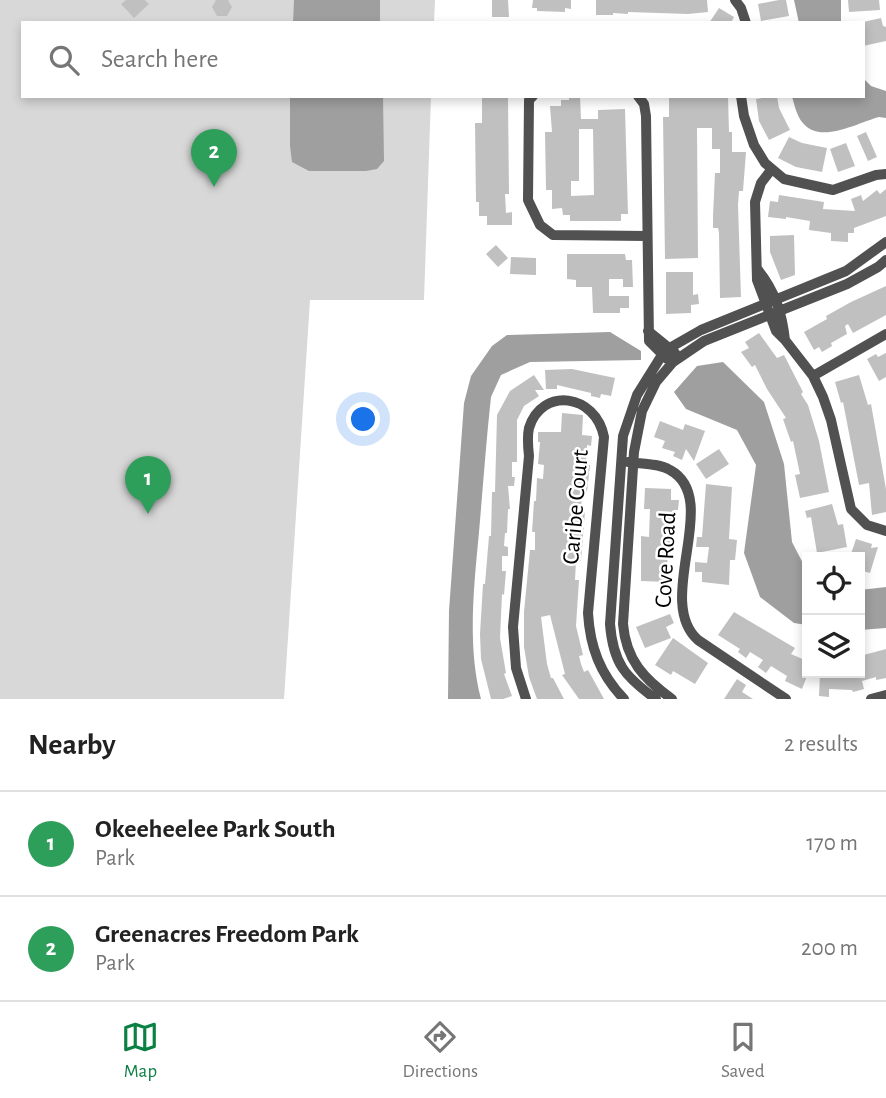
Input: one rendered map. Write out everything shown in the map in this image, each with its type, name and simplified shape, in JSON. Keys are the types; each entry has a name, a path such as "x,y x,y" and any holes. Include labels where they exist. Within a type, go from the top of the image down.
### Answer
{"street":[{"path":"735,0 745,21"},
{"path":"531,98 528,200 540,225 553,235 647,236"},
{"path":"640,98 644,104 646,116 649,331 676,360"},
{"path":"741,98 749,133 761,157 771,170 790,182 833,190 886,174"},
{"path":"771,170 758,189 755,202 755,255 758,270 769,284 773,307 785,340 813,376 831,420 851,509 867,525 886,531"},
{"path":"673,699 653,686 637,668 624,636 633,463 642,411 656,382 676,360 704,341 846,271 886,242"},
{"path":"656,699 626,676 614,651 610,624 623,436 633,404 645,380 666,352 701,330 862,277 886,260"},
{"path":"813,376 886,334"},
{"name":"Caribe Court","path":"526,699 516,668 513,627 529,456 528,433 532,420 541,410 552,403 566,400 585,405 595,414 602,426 604,437 588,613 589,629 596,659 612,687 624,699"},
{"name":"Cove Road","path":"621,462 668,469 679,477 689,495 691,509 682,610 689,630 698,640 786,699"},
{"path":"871,699 886,695"}],"shaded area":[{"path":"0,0 435,0 434,21 21,21 21,98 431,98 424,300 310,300 284,699 0,699"},
{"path":"294,0 380,0 380,21 293,21"},
{"path":"794,0 841,0 841,21 799,21"},
{"path":"865,80 871,86 886,91 886,118 879,117 839,130 818,132 809,129 796,110 793,98 865,98"},
{"path":"290,98 383,98 384,161 377,169 309,171 292,162"},
{"path":"610,332 641,351 641,360 530,362 501,375 491,397 473,616 474,658 481,699 448,699 449,611 464,403 471,376 492,346 507,335"},
{"path":"723,362 764,402 784,464 792,542 802,561 802,624 794,623 760,597 744,553 756,465 737,430 686,409 674,392 697,366"},
{"path":"886,587 886,628 865,630 865,589"}],"building":[{"path":"126,0 145,0 149,4 134,18 121,4"},
{"path":"216,0 228,0 232,7 227,16 217,16 212,7"},
{"path":"492,0 508,0 509,17 492,17"},
{"path":"533,0 571,0 571,9 565,8 565,12 537,11 537,8 532,8"},
{"path":"596,0 707,0 708,12 628,12 596,15"},
{"path":"786,0 789,16 761,21 758,4"},
{"path":"848,0 879,0 880,10 849,12"},
{"path":"719,8 734,17 732,21 710,21"},
{"path":"881,18 883,26 886,27 886,41 865,46 865,22"},
{"path":"482,98 508,98 509,194 505,194 506,213 512,212 512,225 487,225 487,216 479,216 479,202 476,202 475,123 482,123"},
{"path":"580,98 581,119 598,119 598,110 625,109 628,214 621,214 621,221 570,221 570,215 563,215 562,208 552,209 552,190 546,190 545,132 552,132 550,106 561,106 561,100","holes":["579,129 593,129 594,195 571,196 571,181 579,181"]},
{"path":"669,98 728,98 732,152 746,152 743,191 739,191 738,205 741,297 720,298 719,233 718,228 713,228 713,216 715,173 720,173 720,149 712,149 712,128 697,128 698,258 665,259 663,117 669,117"},
{"path":"777,98 779,108 790,130 769,140 759,121 756,99"},
{"path":"866,132 877,157 868,161 857,136"},
{"path":"789,137 802,143 827,148 822,172 796,167 778,158"},
{"path":"846,143 855,166 838,172 830,149"},
{"path":"886,189 886,216 854,228 854,233 848,233 848,242 831,241 831,233 809,230 810,221 768,217 770,201 778,202 779,195 824,202 823,209 855,211 851,199 861,195 863,201 877,190 880,194"},
{"path":"794,235 795,275 781,280 770,252 770,236"},
{"path":"496,245 508,258 498,267 486,254"},
{"path":"567,254 625,254 626,260 632,260 633,287 623,287 623,279 609,279 609,296 629,296 629,308 620,308 620,313 593,313 592,287 576,287 576,280 567,279"},
{"path":"511,257 536,258 536,275 510,274"},
{"path":"666,272 693,272 693,295 698,294 699,304 691,305 691,313 666,314"},
{"path":"886,286 886,315 853,333 848,324 845,326 847,334 831,343 832,346 822,352 819,347 814,350 804,332 827,319 826,316"},
{"path":"759,333 777,358 784,355 803,392 801,394 808,405 819,441 829,492 800,498 795,475 800,474 793,441 791,442 783,419 786,418 755,365 752,367 741,352 749,348 745,342"},
{"path":"886,353 886,377 879,381 867,359"},
{"path":"572,369 615,378 611,396 601,394 600,398 591,396 591,393 557,385 557,389 546,389 545,370"},
{"path":"534,375 544,390 535,390 539,396 524,406 517,420 517,462 512,462 514,486 508,486 510,509 504,546 508,547 508,556 502,556 502,571 506,571 500,638 504,674 512,696 491,699 481,659 480,634 483,584 491,536 492,492 495,492 497,415 510,391"},
{"path":"859,375 868,405 871,404 886,489 886,512 872,515 869,483 859,485 843,402 841,403 835,382"},
{"path":"562,413 583,415 582,435 592,436 591,446 587,445 586,465 590,465 587,492 582,492 581,511 585,511 581,561 576,561 575,580 579,580 576,626 583,655 579,656 584,672 588,670 604,699 579,699 562,675 565,674 550,615 541,617 547,664 551,678 564,699 537,699 529,677 524,647 524,612 530,550 535,550 535,532 532,532 534,501 537,478 543,479 544,465 538,464 538,432 561,432"},
{"path":"660,421 683,430 685,424 705,431 694,461 686,449 682,460 673,456 675,452 662,448 665,441 654,437"},
{"path":"719,449 729,464 706,479 696,464"},
{"path":"706,484 732,487 729,539 737,540 735,560 730,560 729,585 702,582 702,572 695,572 695,562 707,563 709,547 696,547 697,537 702,537"},
{"path":"645,488 671,489 671,500 679,500 678,510 674,510 674,523 667,523 666,538 676,539 675,549 667,549 668,582 641,581 641,536 649,537 650,509 644,509"},
{"path":"832,504 838,525 843,524 847,547 817,552 811,517 807,518 805,511"},
{"path":"856,539 872,544 871,548 878,547 870,573 865,572 865,552 852,552"},
{"path":"734,612 795,648 791,654 802,659 802,678 806,678 802,689 785,681 787,676 771,666 766,673 758,667 763,660 750,652 746,658 738,652 740,649 718,635"},
{"path":"670,614 674,623 666,627 671,638 645,648 636,627"},
{"path":"673,638 708,663 695,684 673,671 671,675 655,665"},
{"path":"886,649 886,678 876,680 876,677 862,681 864,689 853,692 829,689 829,697 819,696 820,678 865,678 865,655"},
{"path":"737,679 746,685 742,692 753,699 724,699"}],"place":[{"name":"Greenacres Freedom Park","path":"214,187"},
{"name":"Okeeheelee Park South","path":"148,514"}]}
